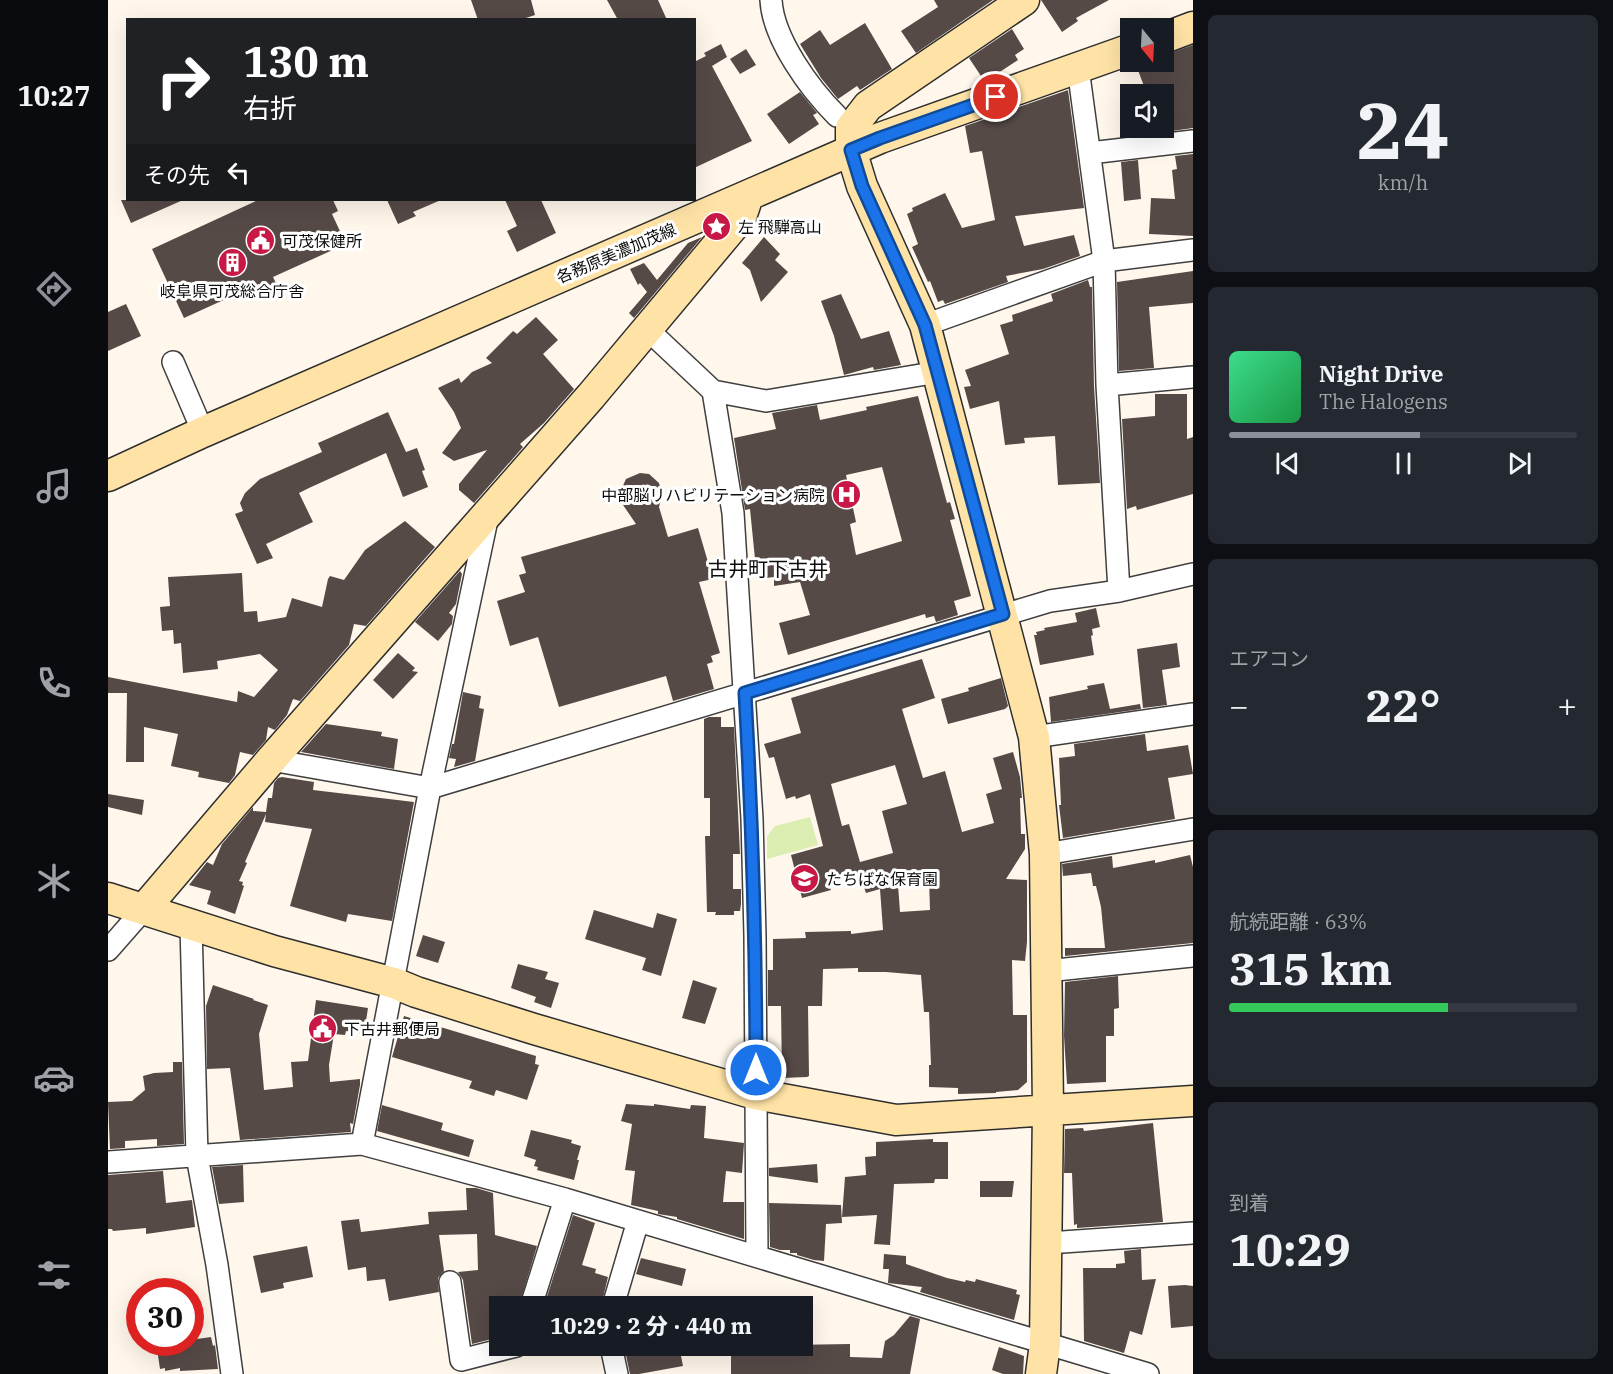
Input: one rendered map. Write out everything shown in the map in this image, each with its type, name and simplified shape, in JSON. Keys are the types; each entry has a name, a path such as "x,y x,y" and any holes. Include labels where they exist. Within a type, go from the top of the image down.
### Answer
{"street":[{"path":"771,0 772,11 789,55 837,116"},
{"path":"1024,0 868,106 851,128 851,150 862,186 925,325 1034,737 1045,854 1048,1110 1048,1243 1045,1344 1041,1374"},
{"path":"1174,34 1193,27"},
{"name":"各務原美濃加茂線","path":"108,476 203,432 851,150 1120,53"},
{"path":"1078,68 1104,261 1107,385 1119,591"},
{"path":"1090,153 1193,141"},
{"path":"108,950 647,329 741,217 748,196"},
{"path":"925,325 1104,261 1193,250"},
{"path":"647,329 713,391 766,401 938,372"},
{"path":"173,362 203,432"},
{"path":"1107,385 1193,377"},
{"path":"713,391 733,513 752,819 755,912 757,1256"},
{"path":"362,1144 430,788 488,514"},
{"path":"271,760 430,788 1003,614 1050,601 1119,591 1193,574"},
{"path":"1034,737 1193,714"},
{"path":"1045,854 1193,828"},
{"path":"108,898 274,951 394,983 534,1029 755,1094 896,1119 1193,1101"},
{"path":"191,925 198,1156 217,1264 232,1374"},
{"path":"1046,971 1193,956"},
{"path":"108,1162 362,1144 565,1199 1148,1374"},
{"path":"534,1296 565,1199"},
{"path":"616,1296 638,1221"},
{"path":"1048,1243 1193,1233"},
{"path":"450,1282 461,1360 489,1353"},
{"path":"613,1356 617,1374"}],"green space":[{"path":"810,817 818,845 767,859 767,836 775,826"}],"building":[{"path":"471,0 531,0 535,15 526,18 477,18"},
{"path":"607,0 658,0 666,18 617,18"},
{"path":"934,0 993,0 916,53 901,31 938,7"},
{"path":"1041,0 1109,0 1076,18 1078,21 1062,32"},
{"path":"865,23 892,69 860,90 857,86 838,99 821,78 800,44 820,30 830,45"},
{"path":"1012,29 1024,49 1015,55 1018,60 989,79 983,79 969,58"},
{"path":"721,44 727,57 712,66 752,141 696,167 696,61 706,56 704,53"},
{"path":"1193,45 1193,128 1174,131 1174,84 1143,84 1139,72 1174,72 1174,52"},
{"path":"746,49 756,65 740,74 730,59"},
{"path":"1068,90 1084,208 1015,216 1024,246 1074,235 1080,256 1043,269 1006,276 1008,282 945,304 943,300 938,302 912,247 918,244 907,214 913,211 912,208 945,193 962,228 995,220 982,151 970,153 965,126 1016,111 1016,108"},
{"path":"800,92 817,113 813,115 819,124 789,144 767,114"},
{"path":"1193,154 1193,236 1149,234 1151,198 1175,199 1172,170 1177,169 1175,156"},
{"path":"1138,160 1141,199 1124,201 1121,162"},
{"path":"121,200 181,201 131,223"},
{"name":"岐阜県可茂総合庁舎","path":"256,201 333,201 338,211 332,214 346,244 273,277 281,294 267,300 259,284 184,318 152,249"},
{"path":"387,201 439,201 413,212 416,216 398,224"},
{"path":"505,201 541,201 556,233 517,252 507,231 517,226"},
{"path":"702,237 634,318 629,313 647,292 640,283 638,285 630,269 644,263 657,280 688,243"},
{"path":"764,237 780,254 775,260 788,272 761,302 750,270 742,263"},
{"path":"1193,271 1193,303 1149,307 1154,368 1119,371 1117,282"},
{"path":"1088,280 1092,287 1094,386 1100,483 1058,485 1055,436 1024,438 1025,443 1005,445 999,401 970,409 964,387 971,386 965,370 1009,354 1000,325 1013,321 1012,315 1053,301 1051,294"},
{"path":"841,294 861,339 889,331 901,365 874,370 873,367 844,375 834,336 821,301"},
{"path":"126,304 141,336 108,351 108,312"},
{"path":"536,317 558,340 543,354 574,389 544,423 520,444 523,447 474,503 459,490 459,484 487,450 454,461 442,453 461,428 454,412 438,388 459,378 461,383 472,372 492,363 486,358 513,331 517,334"},
{"path":"1155,394 1187,394 1187,439 1193,437 1193,494 1137,510 1136,506 1127,509 1122,419 1155,416"},
{"name":"中部脳リハビリテーション病院","path":"918,396 947,503 950,502 955,519 950,520 971,596 954,601 958,615 936,622 934,616 926,618 925,614 788,655 779,623 810,615 800,582 774,586 774,577 757,579 750,509 745,510 734,438 776,429 772,413 817,405 820,420 867,410 866,407","holes":["882,467 902,541 856,555 850,524 856,522 846,475"]},
{"path":"388,412 406,452 417,448 428,487 403,497 386,453 299,493 313,522 266,544 273,558 257,564 235,514 243,511 240,503 245,493 260,479 322,452 318,443"},
{"path":"640,473 649,474 659,483 662,495 659,507 668,537 698,528 713,579 699,582 720,653 711,656 713,662 707,664 714,689 673,701 666,676 559,707 538,637 510,646 497,601 525,592 519,575 526,573 521,557 636,524 621,502 620,492 626,479"},
{"path":"405,521 435,547 366,626 354,624 349,645 300,701 293,699 287,715 275,730 268,727 266,740 253,755 240,752 235,775 229,783 198,777 199,772 171,766 178,734 144,727 144,762 126,762 127,693 108,693 108,677 237,702 238,691 254,697 278,670 260,654 217,661 218,669 183,673 181,643 174,644 173,630 162,631 160,607 170,606 168,577 242,573 244,612 257,611 258,622 286,617 292,598 322,607 330,576 344,580 365,550"},
{"path":"460,571 462,574 456,604 449,613 453,616 452,624 438,641 415,622"},
{"path":"1096,608 1100,627 1092,629 1094,655 1040,665 1034,635 1037,635 1036,632 1045,630 1044,628 1077,622 1075,613"},
{"path":"1177,643 1180,667 1162,670 1167,705 1143,708 1137,649"},
{"path":"398,653 415,668 412,671 418,672 393,699 373,680"},
{"path":"922,659 935,698 902,709 923,778 945,771 962,832 994,823 986,794 1002,789 993,758 1013,752 1020,777 1021,834 1025,834 1025,849 1006,879 1027,880 1025,961 1012,960 1013,1015 1027,1015 1027,1082 1018,1090 958,1094 958,1088 929,1087 929,1065 931,1065 929,1012 924,1012 921,975 858,972 858,968 823,969 822,1006 808,1006 809,1076 782,1078 781,1006 768,1006 768,970 773,970 773,939 806,938 805,932 851,931 851,934 883,930 880,889 866,893 864,887 861,888 858,878 829,885 831,890 802,898 791,855 823,846 810,794 796,799 795,796 786,799 774,757 769,758 764,744 801,733 791,698","holes":["895,765 907,804 882,811 893,853 860,862 849,824 842,826 831,784","929,877 930,910 900,912 898,885"]},
{"path":"1001,678 1008,706 1005,709 948,724 941,699"},
{"path":"1104,683 1110,709 1140,704 1141,709 1051,722 1049,697 1088,689 1087,686"},
{"path":"463,692 481,696 479,708 484,709 475,761 454,767 456,759 449,758 452,744 454,744"},
{"path":"721,717 721,727 734,727 740,854 733,854 733,889 741,889 741,904 740,911 734,911 734,915 715,915 716,912 707,912 705,836 710,836 710,798 704,798 704,719"},
{"path":"326,724 382,732 381,736 398,739 394,769 301,752"},
{"path":"1145,734 1147,751 1188,745 1193,774 1168,778 1175,819 1063,838 1059,805 1061,805 1059,758 1075,756 1074,744"},
{"path":"282,777 314,782 313,790 414,802 392,921 348,914 346,922 290,906 312,829 265,822 266,814 239,881 243,882 244,886 235,914 207,904 211,891 189,885 207,862 213,865 222,844 253,807 253,811 266,812 268,798 272,798 274,783"},
{"path":"108,794 144,800 142,815 108,807"},
{"path":"1190,855 1193,867 1193,943 1065,956 1065,948 1105,948 1101,907 1091,873 1063,876 1062,864 1112,856 1113,868 1155,860 1155,863"},
{"path":"594,910 653,928 657,913 677,919 661,976 642,970 646,958 585,939"},
{"path":"423,935 445,942 438,963 416,956"},
{"path":"518,964 548,972 545,979 559,983 551,1008 534,1002 536,997 511,988"},
{"path":"1118,976 1119,1008 1114,1009 1114,1036 1106,1036 1106,1082 1067,1084 1064,1036 1065,982"},
{"path":"693,980 717,988 705,1024 682,1018"},
{"path":"213,985 268,1005 259,1034 264,1090 293,1087 291,1062 308,1061 316,1000 368,1008 364,1034 346,1031 345,1035 334,1034 329,1065 330,1082 360,1079 353,1124 350,1123 351,1132 240,1140 230,1068 207,1069 206,1006"},
{"path":"404,1016 536,1056 535,1064 539,1065 527,1100 496,1090 494,1096 469,1088 472,1081 392,1057"},
{"path":"173,1062 182,1062 184,1144 157,1146 157,1139 125,1141 125,1148 110,1149 108,1102 132,1101 145,1090 143,1076 173,1072"},
{"path":"626,1104 654,1106 654,1104 690,1109 691,1105 706,1106 704,1138 744,1143 742,1173 726,1171 723,1202 744,1202 744,1239 677,1219 677,1217 658,1214 658,1211 631,1205 635,1171 625,1170 632,1124 621,1121"},
{"path":"382,1105 443,1123 441,1130 474,1140 469,1157 377,1131"},
{"path":"1153,1123 1163,1222 1077,1228 1077,1224 1074,1225 1072,1173 1064,1173 1065,1129 1083,1128 1084,1131"},
{"path":"531,1130 572,1140 571,1143 581,1146 574,1180 537,1170 538,1167 534,1166 536,1160 524,1156"},
{"path":"933,1139 933,1142 948,1142 948,1179 935,1179 934,1183 894,1184 890,1245 874,1244 877,1215 842,1217 845,1177 866,1175 865,1157 876,1156 876,1142"},
{"path":"817,1164 818,1183 769,1176 769,1168"},
{"path":"243,1165 244,1202 219,1204 212,1167"},
{"path":"163,1171 166,1203 192,1200 195,1227 146,1234 146,1228 113,1231 108,1229 108,1175"},
{"path":"980,1181 1014,1181 1012,1197 980,1197"},
{"path":"466,1188 476,1188 493,1193 495,1235 537,1246 522,1296 489,1296 489,1340 472,1344 463,1280 458,1272 478,1270 477,1234 439,1235 444,1271 438,1278 439,1292 389,1301 385,1279 367,1281 366,1267 348,1270 341,1221 359,1219 361,1232 429,1224 428,1212 467,1210"},
{"path":"769,1203 841,1205 842,1223 826,1224 824,1261 790,1253 790,1250 770,1247"},
{"path":"573,1215 595,1223 582,1265 596,1269 595,1273 608,1277 603,1296 547,1296"},
{"path":"307,1246 313,1277 283,1283 284,1288 261,1293 253,1256"},
{"path":"1141,1249 1142,1280 1156,1279 1142,1335 1130,1331 1124,1353 1084,1341 1083,1268 1116,1268 1116,1264 1125,1263 1124,1251"},
{"path":"884,1254 906,1256 906,1264 947,1278 965,1282 966,1280 975,1282 976,1279 1017,1290 1016,1294 1020,1295 1014,1320 920,1292 922,1287 888,1283 889,1269 883,1269"},
{"path":"641,1258 686,1269 682,1286 636,1274"},
{"path":"1168,1286 1193,1286 1193,1326 1171,1328"},
{"path":"910,1316 920,1319 910,1374 731,1374 731,1356 813,1356 813,1345 850,1344 850,1357 882,1358 885,1341 894,1335"},
{"path":"211,1337 213,1346 215,1345 218,1369 180,1371 180,1368 165,1371 165,1368 160,1369 158,1356 204,1356 204,1338"},
{"path":"999,1347 1024,1356 1023,1374 1003,1374 992,1370"},
{"path":"626,1356 681,1356 683,1366 630,1374"}],"place":[{"name":"左 飛騨高山","path":"717,227"},
{"name":"可茂保健所","path":"261,241"},
{"name":"岐阜県可茂総合庁舎","path":"232,263"},
{"name":"中部脳リハビリテーション病院","path":"846,495"},
{"name":"たちばな保育園","path":"805,879"},
{"name":"下古井郵便局","path":"323,1029"}],"district":[{"name":"古井町下古井","path":"768,569"}],"route":[{"path":"756,1070 755,912 745,693 1003,614 925,325 862,186 851,150 996,97"}]}
